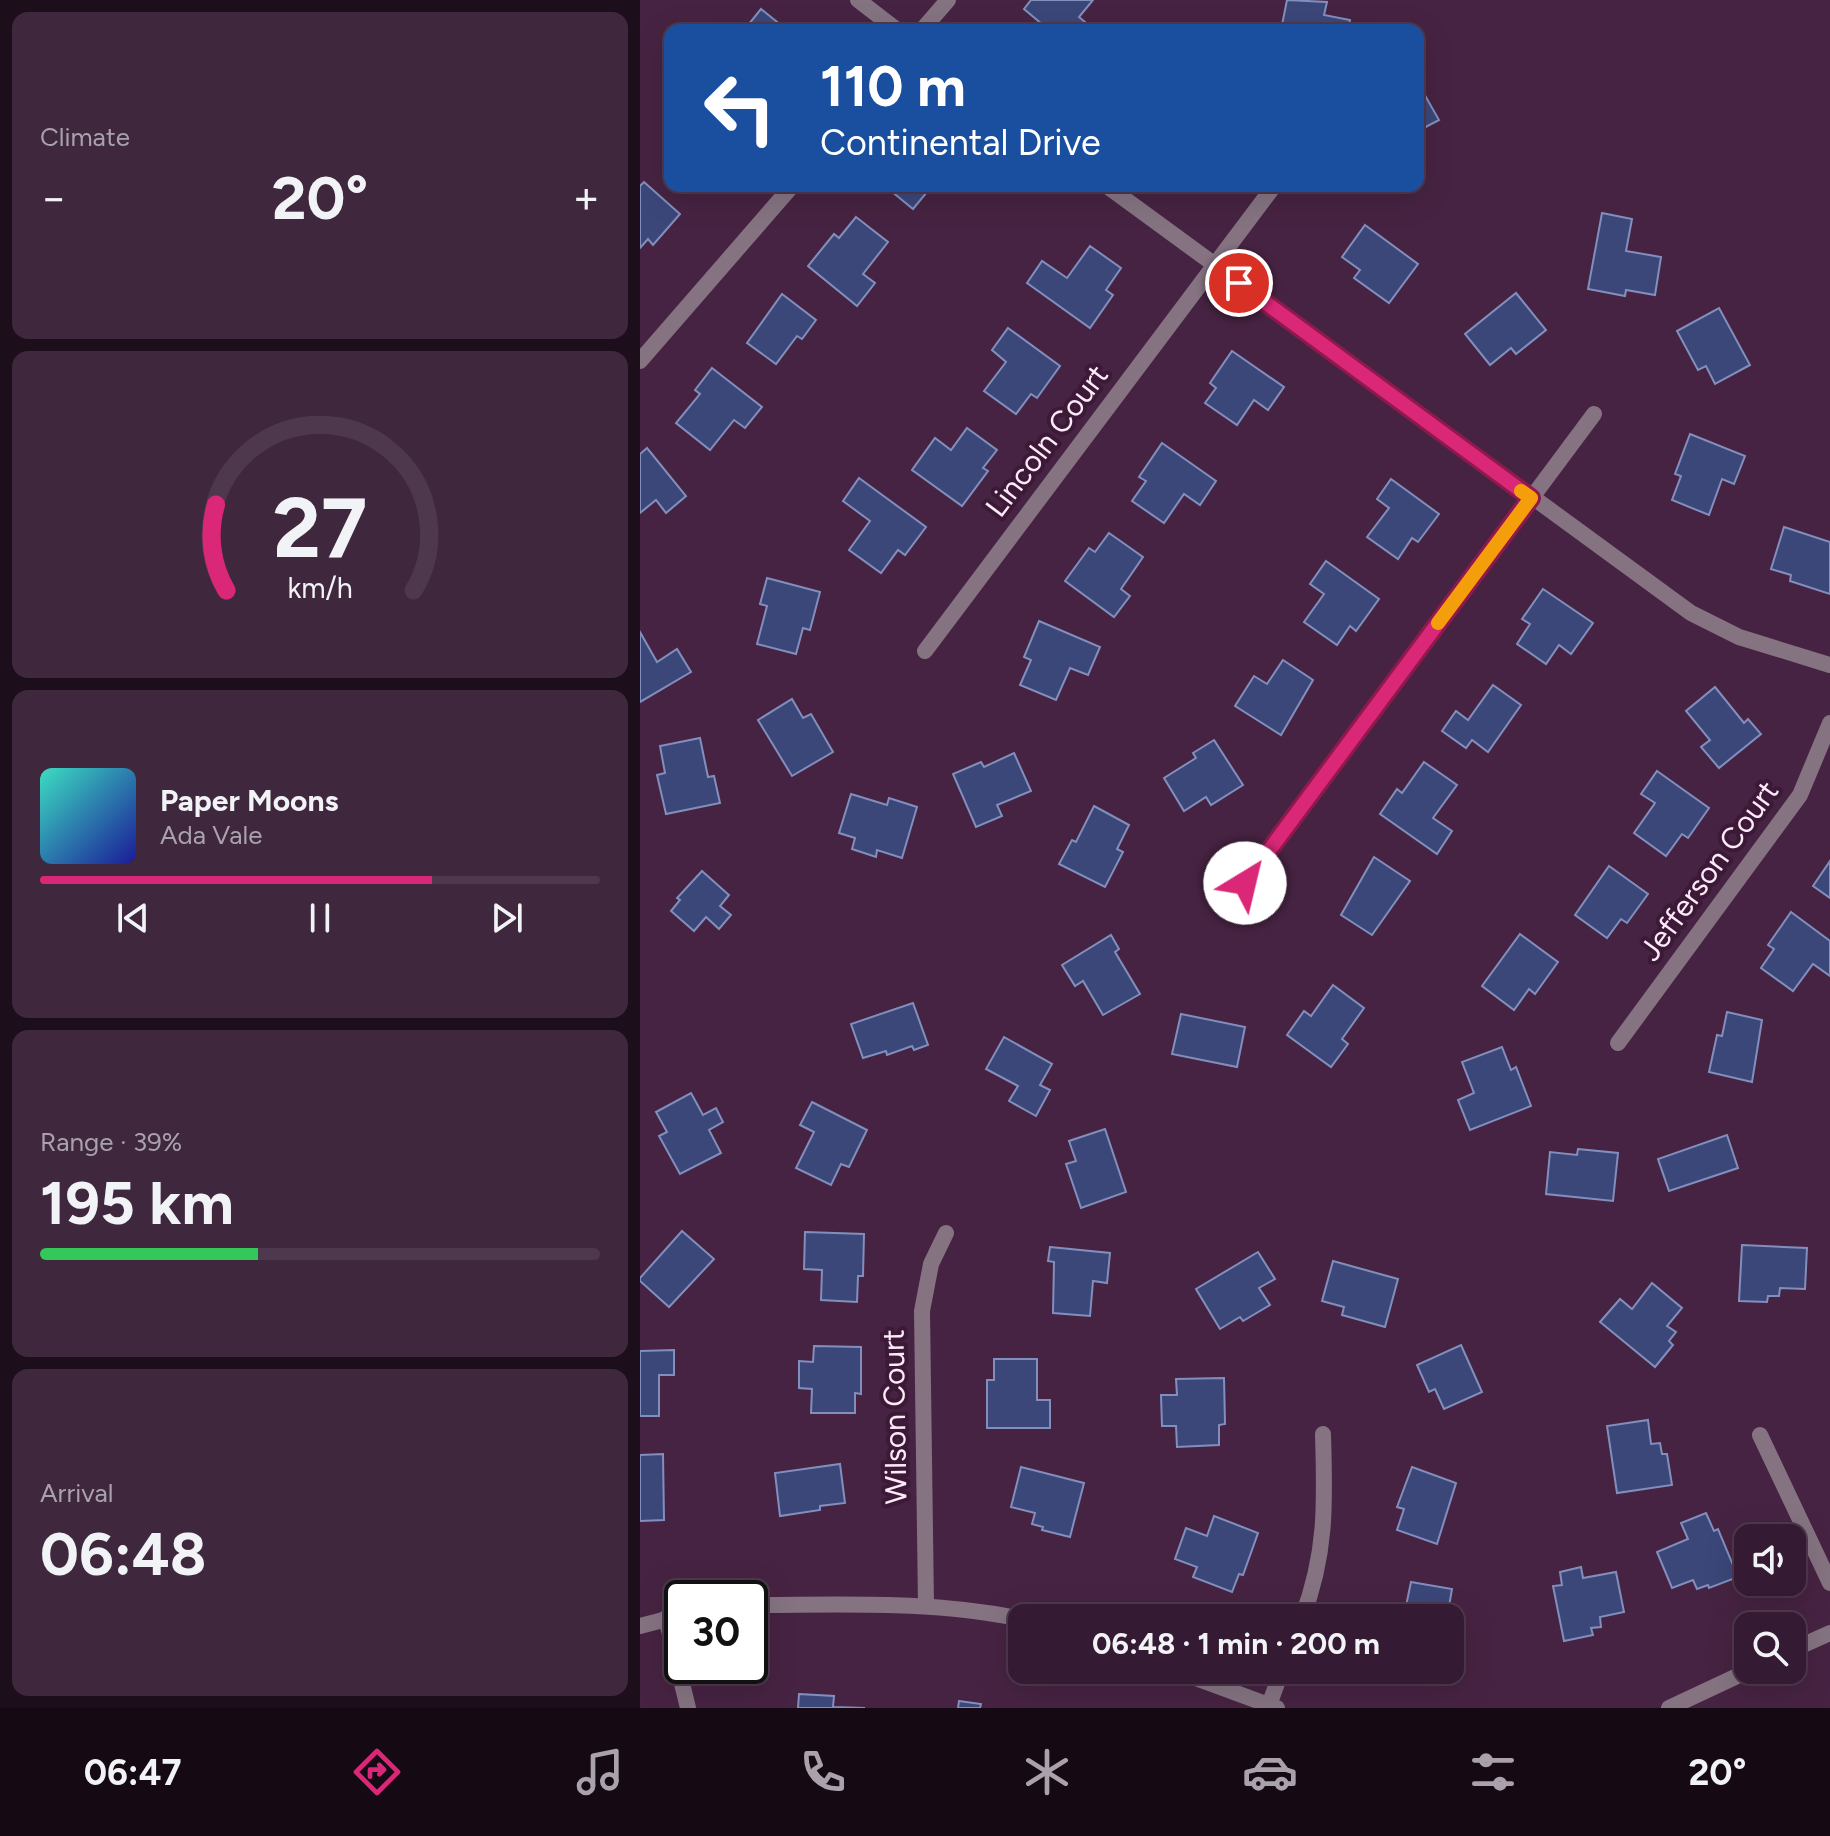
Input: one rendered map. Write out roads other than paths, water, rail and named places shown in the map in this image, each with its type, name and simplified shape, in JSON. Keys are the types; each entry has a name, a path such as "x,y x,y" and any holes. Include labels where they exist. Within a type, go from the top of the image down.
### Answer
{"street":[{"path":"858,0 889,24"},
{"path":"927,24 948,0"},
{"path":"640,361 787,192"},
{"path":"1115,192 1691,613 1739,637 1830,665"},
{"name":"Lincoln Court","path":"925,651 1269,192"},
{"path":"1245,883 1594,414"},
{"name":"Jefferson Court","path":"1618,1043 1800,795 1830,723"},
{"name":"Wilson Court","path":"926,1605 922,1311 931,1264 946,1233"},
{"path":"1306,1604 1320,1558 1325,1501 1323,1434"},
{"path":"1760,1435 1830,1583"},
{"path":"768,1605 926,1605 1008,1617"},
{"path":"640,1626 664,1620"},
{"path":"1806,1644 1830,1633"},
{"path":"1669,1708 1734,1678"},
{"path":"684,1684 688,1708"},
{"path":"1212,1684 1273,1706 1278,1684"}]}
